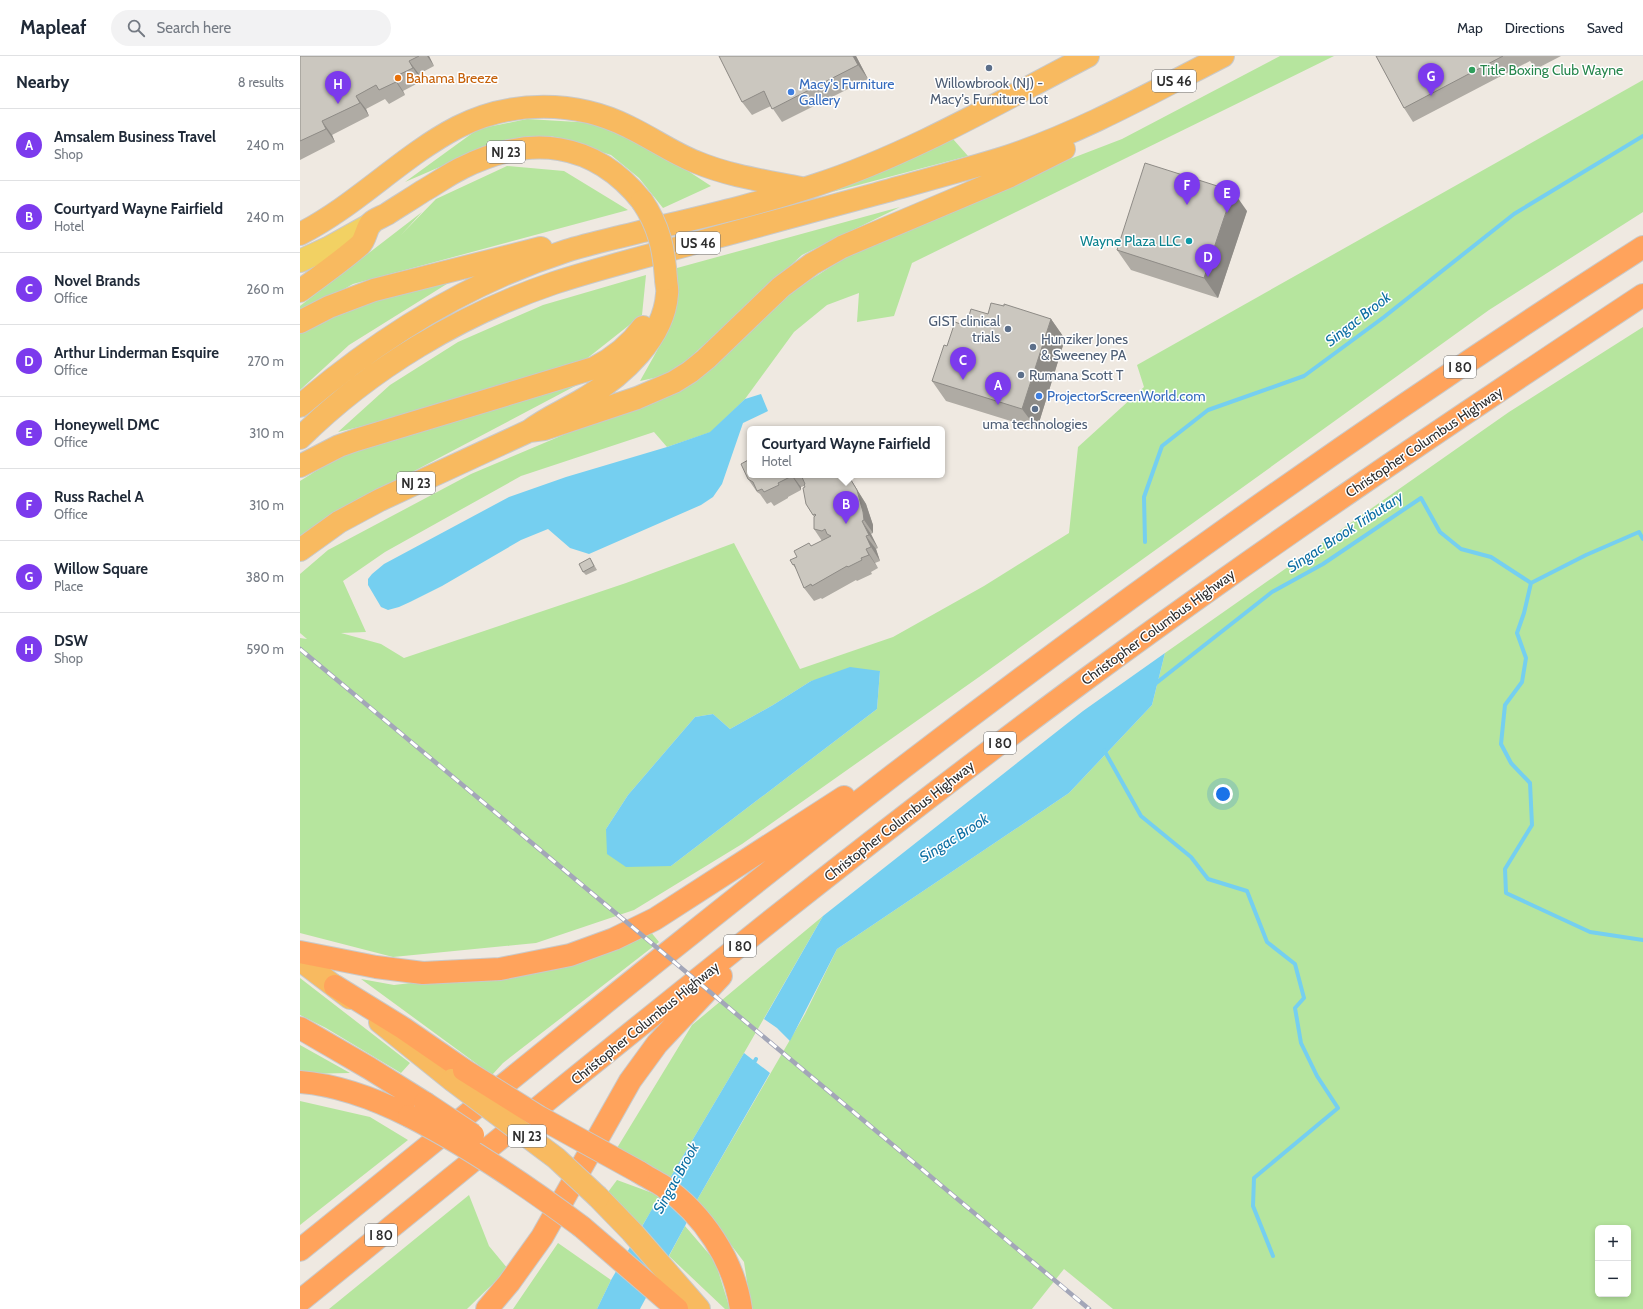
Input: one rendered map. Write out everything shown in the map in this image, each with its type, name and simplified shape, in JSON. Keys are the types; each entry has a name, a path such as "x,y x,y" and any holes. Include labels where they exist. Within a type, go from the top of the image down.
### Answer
{"highway":[{"name":"US 46","path":"300,406 352,363 414,321 480,286 566,251 772,199 804,189 882,160 958,124 1088,56"},
{"name":"US 46","path":"300,438 346,397 402,357 462,322 523,295 554,283 612,266 928,180 1004,157 1053,140 1125,107 1223,56"},
{"path":"300,234 335,214 423,149 458,128 476,119 494,113 532,106 552,106 593,113 628,126 696,162 732,174 804,189"},
{"path":"529,431 544,429 637,398 674,382 690,372 706,359 775,291 812,264 854,242 1010,176 1116,123 1125,107"},
{"name":"NJ 23","path":"300,550 339,522 380,500 529,431 541,421 589,396 625,370 638,356 657,328 663,312 667,294 665,264 660,237 656,224 642,201 630,186 600,163 581,154 561,149 541,147 523,148 482,158 461,168 371,224"},
{"path":"300,291 362,243 371,224"},
{"path":"300,322 351,298 398,283 544,247 566,251"},
{"name":"I 80","path":"300,1250 728,905 986,704 1174,567 1354,439 1643,247"},
{"path":"300,466 339,446 356,440 582,372 605,362 626,347 642,328 655,307 659,292 666,279"},
{"name":"Christopher Columbus Highway","path":"300,1301 777,916 1024,725 1229,576 1369,479 1643,295"},
{"path":"300,952 397,970 454,972 500,969 547,961 591,948 634,931 668,911 986,704"},
{"path":"487,1309 509,1283 542,1237 630,1081 643,1062 672,1027 777,916"},
{"path":"300,960 335,986 409,1033 458,1075 639,1172 675,1195 697,1217 718,1245 728,1264 737,1287 742,1309"},
{"path":"300,1028 369,1068 417,1109"},
{"name":"NJ 23","path":"458,1075 556,1158 598,1197 632,1232 699,1309"},
{"path":"300,1082 329,1086 374,1100 417,1109 474,1137 520,1171 610,1252 671,1304"}],"main road":[{"name":"NJ 23","path":"300,261 328,248 371,224"}],"green space":[{"path":"1280,56 1334,56 912,263 894,316 857,322 859,293 827,305 794,332 745,399 711,432 667,447 654,432 521,476 385,552 343,581 366,632 341,633 381,644 404,658 626,583 734,543 800,669 893,637 984,586 1069,533 1078,447 1144,387 1137,365 1643,80 1643,212 1489,310 979,677 742,844 634,910 536,943 393,957 300,933 300,638 307,639 300,633 300,574 328,550 471,474 582,427 635,410 785,296 846,257 984,192 1122,139","holes":["880,671 877,709 671,866 606,829 628,795 695,717 713,714 730,729 773,705 811,681"]},
{"path":"527,119 594,123 662,154 711,186 663,208 639,178 611,155 551,136 486,147 405,182 478,129"},
{"path":"953,139 968,156 832,192"},
{"path":"507,166 564,171 628,210 353,284 300,314 300,306 422,212 401,235 436,199"},
{"path":"900,207 802,255 672,374 640,381 668,331 675,305 677,268"},
{"path":"646,275 642,315 585,360 388,420 338,432 390,385 458,342 543,305"},
{"path":"450,282 349,345 300,390 300,331 357,305"},
{"path":"1643,327 1643,1309 1113,1309 1064,1269 1032,1309 751,1309 744,1262 697,1200 805,1014 837,949 1069,793 1152,705 1165,653 1509,412"},
{"path":"577,385 346,507 300,539 300,481 343,454 405,434"},
{"path":"823,916 670,1178 617,1148 692,1025"},
{"path":"650,931 659,942 503,1063 492,1075 361,979 394,985 428,981"},
{"path":"300,978 410,1063 401,1073 326,1028 300,1015"},
{"path":"300,1045 350,1073 300,1074"},
{"path":"300,1101 370,1117 408,1140 300,1225"},
{"path":"617,1180 655,1194 659,1198 642,1226 608,1192"},
{"path":"469,1195 489,1246 508,1269 467,1309 329,1309"},
{"path":"685,1226 715,1261 730,1309 725,1309 669,1256"},
{"path":"558,1243 611,1280 597,1309 513,1309"}],"water":[{"path":"761,394 768,411 743,423 722,484 713,497 701,505 589,554 570,548 548,529 521,540 442,586 399,607 388,610 381,607 368,585 368,579 384,564 509,497 566,477 667,447 710,432 745,399"},
{"path":"1165,653 1152,705 1069,793 837,949 790,1041 777,1028 764,1019 823,916 1083,711"},
{"path":"850,667 880,671 877,709 671,866 626,867 607,854 606,829 628,795 695,717 713,714 730,729 773,705 811,681"},
{"path":"744,1053 770,1073 697,1200 685,1226 640,1309 597,1309 611,1280"}],"building":[{"path":"300,56 419,56 409,61 413,68 394,77 396,82 379,90 376,85 356,96 360,103 322,121 326,129 300,141"},
{"name":"Macy's Furniture Gallery","path":"719,56 853,56 858,65 772,109 764,91 742,102"},
{"path":"1376,56 1503,56 1404,108"},
{"name":"Wayne Plaza LLC","path":"1145,163 1233,191 1204,278 1117,250"},
{"path":"991,303 1004,306 1004,304 1051,319 1022,409 932,381 944,345 947,346 955,322 966,326 971,309 988,314"},
{"path":"747,461 747,477 741,464"},
{"path":"788,478 778,483 779,485 764,492 762,489 757,491 753,482 748,479"},
{"path":"802,478 842,478 845,484 851,480 857,490 863,512 864,520 862,521 869,535 866,536 871,547 866,549 869,555 861,558 862,560 848,567 847,566 812,586 811,584 804,588 794,564 793,565 790,560 797,557 794,551 809,543 811,546 831,536 827,534 825,529 822,531 814,529 814,517 816,515 813,515 806,504 803,488 805,487"},
{"path":"590,558 594,566 583,572 579,564"}],"waterway":[{"name":"Singac Brook","path":"1145,542 1144,497 1162,446 1208,410 1304,376 1384,317 1514,214 1643,136"},
{"name":"Singac Brook Tributary","path":"1155,684 1272,592 1323,564 1421,498 1440,532 1461,549 1491,557 1531,583 1524,613 1517,633 1526,658 1522,682 1505,705 1501,744 1511,763 1530,783 1532,825 1505,869 1506,893 1590,932 1643,940"},
{"path":"1531,583 1586,555 1639,532 1643,539"},
{"path":"1104,750 1141,816 1191,857 1208,879 1247,891 1267,942 1295,964 1304,998 1295,1008 1301,1043 1317,1076 1338,1108 1254,1178 1253,1206 1273,1256"},
{"name":"Singac Brook","path":"752,1066 756,1059"}],"railway":[{"path":"300,649 1089,1309"}],"place":[{"name":"Willowbrook (NJ) - Macy's Furniture Lot","path":"989,68"},
{"name":"Title Boxing Club Wayne","path":"1472,70"},
{"name":"Bahama Breeze","path":"398,78"},
{"name":"Macy's Furniture Gallery","path":"791,92"},
{"name":"Willow Square","path":"1431,96"},
{"name":"DSW","path":"338,104"},
{"name":"Russ Rachel A","path":"1187,205"},
{"name":"Honeywell DMC","path":"1227,213"},
{"name":"Wayne Plaza LLC","path":"1189,241"},
{"name":"Arthur Linderman Esquire","path":"1208,277"},
{"name":"GIST clinical trials","path":"1008,329"},
{"name":"Hunziker Jones & Sweeney PA","path":"1033,347"},
{"name":"Rumana Scott T","path":"1021,375"},
{"name":"Novel Brands","path":"963,380"},
{"name":"ProjectorScreenWorld.com","path":"1039,396"},
{"name":"Amsalem Business Travel","path":"998,405"},
{"name":"uma technologies","path":"1035,409"},
{"name":"Courtyard Wayne Fairfield","path":"846,524"}]}
